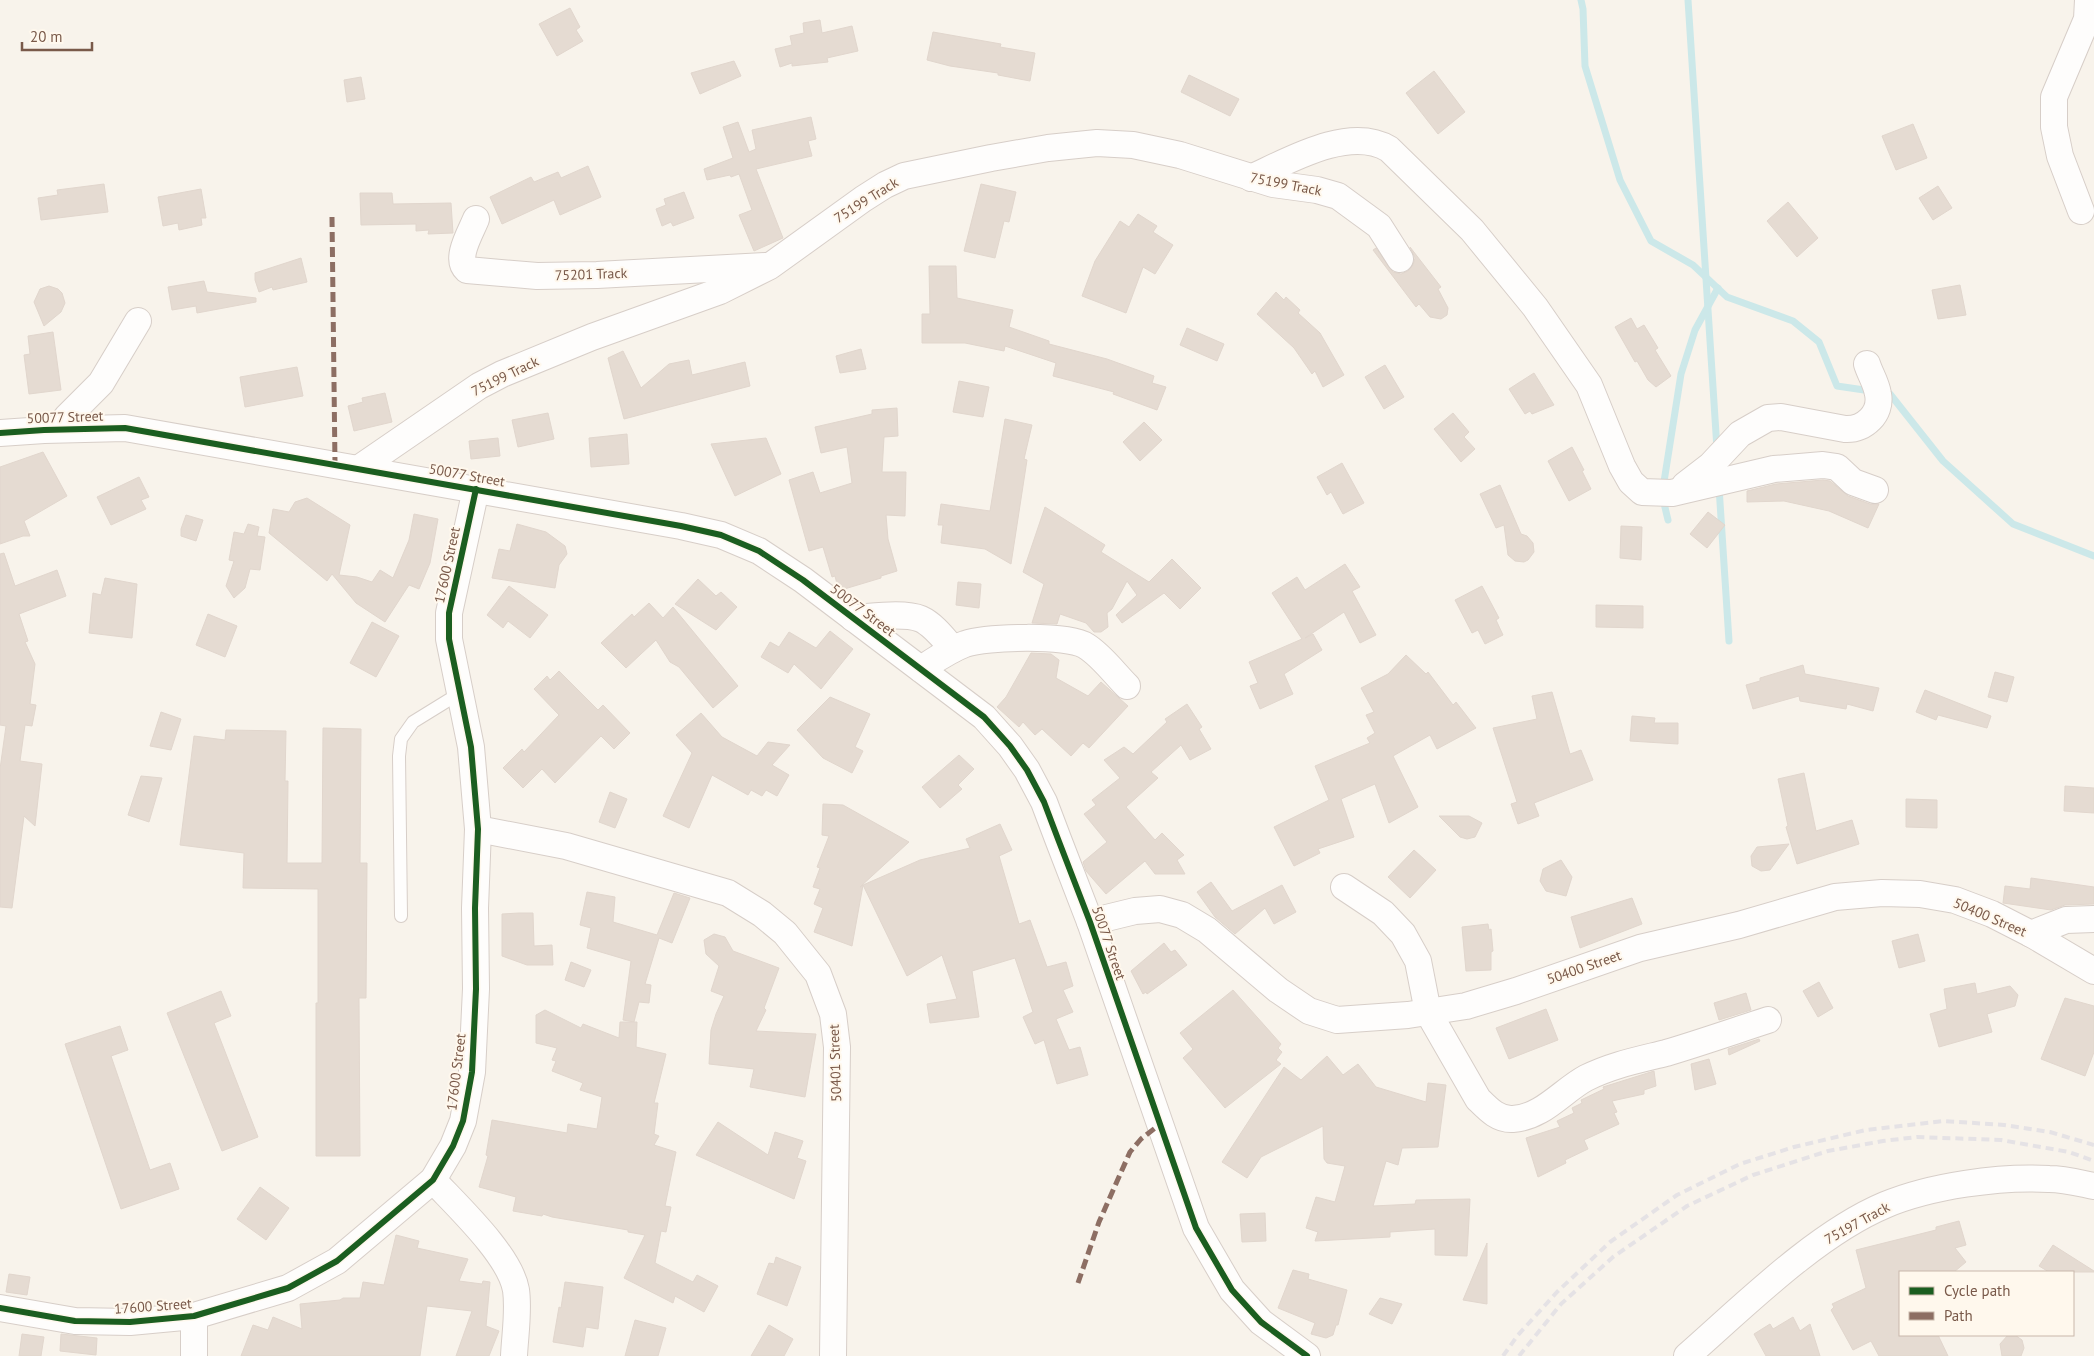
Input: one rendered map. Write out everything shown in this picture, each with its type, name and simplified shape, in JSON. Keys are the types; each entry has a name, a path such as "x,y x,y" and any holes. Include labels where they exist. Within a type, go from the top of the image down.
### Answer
{"street":[{"path":"2081,211 2060,156 2054,127 2054,97 2087,19 2088,0"},
{"path":"1251,178 1330,145 1364,141 1374,142 1389,149 1472,230 1536,307 1589,385 1622,466 1636,489 1650,493 1675,492 1774,469 1823,465 1837,467 1853,482 1875,490"},
{"name":"75199 Track","path":"358,469 479,386 494,378 592,337 720,291 770,266 885,185 904,176 991,158 1048,148 1097,143 1133,145 1180,155 1251,178 1273,184 1330,193 1347,201 1379,226 1400,259"},
{"name":"75201 Track","path":"476,219 464,249 462,263 467,270 477,272 537,276 597,276 758,265 770,266"},
{"path":"58,429 67,417 101,383 138,321"},
{"path":"1675,492 1711,465 1740,434 1768,418 1781,417 1845,429 1855,429 1864,425 1872,417 1878,400 1875,382 1867,364"},
{"name":"50077 Street","path":"0,433 58,429 125,428 681,526 721,535 759,552 803,580 984,717 1010,746 1026,770 1044,802 1090,922 1196,1228 1232,1290 1261,1322 1308,1356"},
{"name":"17600 Street","path":"0,1308 75,1321 130,1322 194,1316 288,1288 337,1261 433,1180 453,1146 463,1121 472,1072 476,989 475,908 478,829 471,747 449,639 449,613 476,489"},
{"path":"853,618 902,616 922,620 938,632 953,649"},
{"path":"921,669 964,644 989,639 1022,638 1076,642 1084,644 1091,649 1126,686"},
{"name":"50401 Street","path":"478,829 566,846 728,893 762,914 786,933 818,974 833,1014 837,1047 833,1356"},
{"path":"1344,887 1383,913 1393,921 1403,934 1418,961 1428,1012 1478,1099 1488,1110 1496,1115 1513,1119 1531,1114 1585,1079 1620,1064 1682,1048 1768,1020"},
{"name":"50400 Street","path":"1090,922 1135,911 1160,909 1182,915 1207,930 1278,990 1309,1011 1337,1020 1368,1019 1466,1006 1516,991 1640,948 1739,925 1835,897 1882,893 1920,894 1955,900 1992,914 2031,934 2094,971"},
{"path":"2031,934 2066,920 2094,919"},
{"name":"75197 Track","path":"1687,1356 1811,1250 1844,1228 1885,1205 1934,1190 2002,1181 2050,1178 2094,1186"},
{"path":"433,1180 481,1230 510,1273 516,1290 514,1356"},
{"path":"194,1316 194,1356"}],"lane":[{"path":"401,916 399,756 401,739 413,722 460,693"}],"building":[{"path":"570,8 580,27 576,30 583,41 557,56 539,24"},
{"path":"820,20 822,33 852,26 858,51 827,58 828,62 792,66 792,63 780,67 775,49 792,45 790,36 804,33 803,23"},
{"path":"933,32 1001,44 1000,47 1035,53 1030,81 927,60"},
{"path":"734,61 741,76 700,94 691,73"},
{"path":"1434,71 1465,112 1438,134 1406,93"},
{"path":"1189,75 1239,99 1230,116 1181,92"},
{"path":"361,77 365,99 347,102 344,80"},
{"path":"811,117 816,139 808,141 812,156 756,169 783,238 754,251 739,215 752,210 739,174 707,180 704,169 733,158 723,127 738,122 749,152 756,149 752,130"},
{"path":"1913,124 1927,158 1896,170 1882,136"},
{"path":"588,166 601,197 560,215 554,200 502,224 490,197 531,177 534,182 558,172 561,178"},
{"path":"104,184 108,212 41,220 38,198 58,195 57,190"},
{"path":"981,184 1016,192 1009,222 1004,221 995,258 964,251"},
{"path":"1938,186 1952,208 1933,220 1919,198"},
{"path":"201,189 206,218 201,218 202,225 179,230 178,223 163,226 158,197"},
{"path":"684,192 694,218 673,226 671,222 662,226 656,209 666,205 664,199"},
{"path":"360,193 392,193 393,204 451,203 453,233 428,234 429,230 416,231 416,224 361,225"},
{"path":"1788,202 1818,238 1797,257 1767,221"},
{"path":"1138,214 1157,226 1153,232 1173,245 1155,274 1143,267 1126,313 1082,296 1095,261 1120,221 1129,227"},
{"path":"1410,247 1441,287 1438,289 1448,308 1447,315 1441,319 1430,317 1419,304 1416,307 1373,250 1376,248 1393,272 1401,274 1408,271 1413,265 1415,258"},
{"path":"301,258 307,282 273,290 272,287 259,292 255,273"},
{"path":"929,266 956,266 957,298 1013,310 1009,327 1049,341 1049,344 1107,359 1154,376 1152,383 1166,387 1157,410 1113,394 1114,392 1053,376 1056,363 1005,346 1004,351 965,343 922,343 922,314 930,314"},
{"path":"204,281 207,292 256,298 256,302 197,313 196,306 172,310 168,287"},
{"path":"1960,285 1966,315 1938,319 1932,290"},
{"path":"49,286 58,289 62,293 65,303 61,312 44,326 34,302 40,289"},
{"path":"1276,292 1284,300 1286,297 1300,310 1298,313 1320,333 1344,375 1323,387 1315,371 1312,374 1294,348 1257,314"},
{"path":"1631,318 1637,329 1644,325 1658,348 1655,350 1671,376 1656,387 1648,380 1637,361 1635,362 1615,327"},
{"path":"1187,328 1224,344 1217,361 1180,345"},
{"path":"53,332 61,390 29,394 24,355 30,354 28,336"},
{"path":"861,349 866,369 840,373 836,356"},
{"path":"623,351 641,388 669,364 689,360 692,375 745,362 750,386 624,419 608,358"},
{"path":"1385,365 1404,397 1384,409 1365,377"},
{"path":"297,367 303,396 245,407 240,377"},
{"path":"1534,373 1554,405 1532,414 1530,411 1525,414 1509,389"},
{"path":"959,381 989,387 983,417 953,412"},
{"path":"385,393 392,422 354,431 348,406 363,402 362,398"},
{"path":"897,408 898,436 884,437 882,472 906,472 905,516 886,515 888,539 897,571 841,590 838,588 835,576 832,577 823,547 809,551 789,480 813,472 820,493 852,483 847,447 821,453 815,427 872,414 872,410"},
{"path":"548,413 554,439 518,447 512,420"},
{"path":"1453,413 1469,432 1464,437 1475,449 1461,462 1434,429"},
{"path":"1005,419 1032,425 1024,459 1027,460 1011,564 985,549 941,543 943,525 938,525 941,504 990,511"},
{"path":"1144,422 1162,440 1140,461 1123,442"},
{"path":"627,434 629,464 591,467 589,438"},
{"path":"498,438 500,456 471,459 469,441"},
{"path":"766,438 781,474 735,496 711,444"},
{"path":"1572,447 1591,489 1569,501 1548,461"},
{"path":"43,452 67,496 24,521 30,536 23,536 0,544 0,467"},
{"path":"1342,463 1364,503 1343,514 1331,492 1327,495 1317,477"},
{"path":"139,477 149,497 141,500 146,509 111,525 97,497"},
{"path":"1830,481 1848,496 1870,504 1879,504 1868,528 1829,511 1784,501 1747,502 1747,491 1776,484"},
{"path":"1500,485 1521,534 1527,536 1533,543 1534,552 1524,562 1515,561 1508,555 1504,525 1496,528 1480,494"},
{"path":"307,498 350,525 339,575 357,577 372,582 380,570 393,578 409,540 414,514 438,519 430,563 419,589 409,585 385,622 356,603 332,574 327,581 269,533 273,509 289,512 295,502"},
{"path":"1045,507 1105,545 1101,552 1149,582 1172,559 1201,588 1180,609 1164,593 1122,623 1116,615 1137,595 1127,581 1112,609 1107,613 1108,627 1101,632 1094,632 1086,623 1060,614 1057,624 1032,623 1044,584 1023,572"},
{"path":"1708,512 1725,525 1707,548 1690,534"},
{"path":"186,515 203,520 196,541 181,536 181,529"},
{"path":"248,524 259,527 257,536 265,537 260,570 250,569 245,588 234,598 226,586 234,561 229,560 234,532 244,534"},
{"path":"517,524 546,532 565,546 567,554 559,565 555,588 492,578 499,549 510,551"},
{"path":"1621,526 1642,527 1641,560 1620,558"},
{"path":"4,553 15,586 57,570 66,596 19,614 28,641 25,642 35,664 30,704 36,705 32,726 25,725 20,761 42,764 35,826 24,816 12,908 0,907 0,769 6,726 0,725 0,554"},
{"path":"1345,564 1360,587 1352,591 1376,635 1360,643 1344,612 1305,638 1313,634 1322,650 1284,674 1293,694 1260,709 1250,686 1258,683 1249,662 1302,639 1272,593 1297,577 1305,590"},
{"path":"105,578 137,584 132,638 89,633 93,593 101,595"},
{"path":"698,579 716,596 721,592 737,607 716,630 675,604"},
{"path":"958,582 981,584 979,608 956,605"},
{"path":"509,586 548,615 530,638 508,621 503,628 487,615"},
{"path":"1482,586 1499,618 1496,620 1503,635 1485,644 1478,630 1472,633 1455,600"},
{"path":"649,603 663,618 673,607 738,686 713,708 679,667 670,662 656,640 626,668 601,643 632,614 634,617"},
{"path":"1596,605 1643,606 1643,628 1596,627"},
{"path":"208,614 237,626 225,657 196,645"},
{"path":"372,622 399,636 376,677 350,663"},
{"path":"830,631 853,649 821,689 794,664 788,673 761,657 770,642 779,647 789,632 816,648"},
{"path":"1031,653 1051,654 1059,660 1056,678 1088,696 1101,682 1128,706 1089,748 1083,743 1071,756 1042,729 1035,735 1023,722 1019,727 997,707 1006,697"},
{"path":"1406,655 1426,674 1428,672 1453,705 1456,702 1476,728 1437,749 1430,735 1393,756 1418,807 1389,823 1375,784 1341,799 1354,837 1318,849 1320,853 1294,866 1274,827 1329,800 1315,766 1370,743 1367,738 1375,733 1366,715 1374,712 1361,688 1388,674"},
{"path":"1803,665 1805,674 1879,688 1873,711 1847,704 1846,709 1800,701 1799,696 1753,709 1746,685 1760,681 1760,678"},
{"path":"559,671 598,710 603,705 630,733 614,749 601,736 555,783 542,769 523,788 503,768 522,749 524,752 559,715 534,689 547,676 550,680"},
{"path":"1995,672 2014,677 2007,702 1988,697"},
{"path":"1925,690 1991,716 1987,728 1938,715 1936,720 1916,712"},
{"path":"1552,692 1570,754 1581,750 1593,780 1534,803 1539,816 1518,824 1511,804 1517,802 1493,728 1537,719 1532,696"},
{"path":"830,697 870,714 855,747 863,751 852,773 823,758 797,730"},
{"path":"1187,704 1202,727 1199,729 1211,749 1190,760 1181,745 1151,772 1158,778 1126,807 1155,840 1162,833 1184,855 1177,860 1185,874 1155,874 1145,861 1106,894 1086,871 1083,862 1107,842 1084,814 1096,805 1092,800 1120,778 1104,760 1124,747 1133,754 1167,722 1165,719"},
{"path":"161,712 181,719 171,750 150,746"},
{"path":"701,713 722,737 757,756 768,742 790,745 772,765 789,775 777,796 766,790 762,796 751,790 748,795 712,775 689,828 663,816 692,753 676,735"},
{"path":"1632,716 1655,718 1654,723 1678,723 1678,744 1630,741"},
{"path":"323,728 361,729 360,863 367,863 366,998 359,998 360,1156 316,1156 318,889 243,888 244,853 180,845 194,736 225,740 226,730 286,731 285,781 288,781 287,863 322,863"},
{"path":"959,755 974,769 958,785 962,789 940,808 922,787"},
{"path":"1804,773 1816,831 1852,820 1859,844 1797,864 1786,827 1788,826 1778,779"},
{"path":"141,776 162,778 149,822 128,815"},
{"path":"2065,786 2094,788 2094,813 2064,811"},
{"path":"610,792 627,799 615,828 599,822"},
{"path":"1906,799 1937,800 1937,828 1906,827"},
{"path":"823,804 843,805 909,842 860,887 863,885 852,946 814,932 823,908 814,904 820,889 813,887 820,868 817,867 829,836 822,835"},
{"path":"1439,816 1469,816 1482,823 1475,837 1467,839 1460,837"},
{"path":"1000,824 1012,850 999,856 1019,924 1030,920 1047,967 1066,962 1073,986 1063,990 1073,1012 1056,1019 1069,1050 1080,1047 1088,1075 1057,1084 1044,1040 1035,1044 1023,1017 1033,1012 1015,958 972,971 979,1017 930,1023 927,1004 957,999 942,955 907,976 863,885 920,860 970,848 966,839"},
{"path":"1789,844 1770,870 1761,871 1752,866 1751,856 1757,847"},
{"path":"1414,850 1436,870 1410,898 1388,877"},
{"path":"1561,860 1572,877 1566,896 1546,891 1540,881 1543,869"},
{"path":"2031,878 2094,887 2094,904 2065,905 2051,910 2003,903 2005,886 2030,889"},
{"path":"1211,882 1232,911 1282,885 1296,912 1274,924 1265,908 1235,934 1215,917 1197,892"},
{"path":"587,892 615,897 613,922 657,935 674,893 690,898 672,943 659,938 645,984 651,985 649,1003 639,1002 634,1022 623,1020 631,961 587,948 591,928 580,925"},
{"path":"1632,898 1642,924 1580,948 1571,917"},
{"path":"533,913 534,946 552,945 553,965 527,965 502,956 502,914"},
{"path":"1488,924 1489,930 1491,929 1493,951 1491,952 1491,970 1466,971 1462,927"},
{"path":"714,934 725,937 733,951 779,968 764,1008 766,1010 756,1031 816,1034 805,1097 750,1087 754,1069 709,1064 711,1030 724,996 711,991 719,966 706,954 704,940"},
{"path":"1918,934 1925,961 1899,968 1892,941"},
{"path":"1164,943 1171,952 1175,950 1187,965 1147,994 1146,992 1143,994 1131,971"},
{"path":"571,962 591,970 584,987 565,980"},
{"path":"1819,982 1833,1008 1818,1017 1803,991"},
{"path":"1975,983 1977,994 2010,986 2018,995 2015,1006 1987,1014 1992,1032 1939,1047 1930,1014 1947,1009 1944,989"},
{"path":"1233,990 1281,1044 1278,1048 1282,1052 1276,1060 1281,1064 1225,1108 1183,1058 1193,1049 1180,1033"},
{"path":"221,991 231,1016 214,1023 258,1137 222,1151 167,1013"},
{"path":"1746,993 1751,1010 1719,1020 1714,1003"},
{"path":"2065,998 2094,1006 2094,1052 2085,1076 2041,1059"},
{"path":"1546,1009 1558,1040 1509,1059 1496,1028"},
{"path":"545,1010 581,1028 583,1024 619,1038 620,1022 637,1022 636,1047 666,1054 654,1103 658,1103 654,1134 659,1136 654,1145 676,1152 665,1206 671,1207 666,1232 661,1231 655,1263 693,1282 697,1275 718,1286 704,1312 675,1296 673,1303 624,1278 645,1235 543,1214 542,1216 513,1211 516,1197 479,1187 488,1156 486,1155 492,1120 567,1133 568,1124 597,1129 602,1097 580,1090 583,1083 552,1071 556,1061 552,1060 557,1048 536,1043 536,1015"},
{"path":"120,1026 128,1050 111,1056 150,1170 170,1163 179,1189 121,1209 65,1044"},
{"path":"1759,1039 1760,1041 1729,1055 1728,1049"},
{"path":"1327,1056 1343,1075 1358,1064 1376,1087 1426,1102 1428,1083 1446,1085 1438,1147 1402,1148 1398,1165 1386,1161 1373,1206 1415,1204 1416,1200 1470,1199 1467,1256 1435,1255 1435,1229 1390,1232 1390,1237 1315,1241 1318,1232 1306,1228 1316,1197 1335,1202 1345,1166 1327,1163 1324,1159 1323,1126 1261,1157 1247,1178 1222,1162 1284,1067 1301,1080"},
{"path":"1709,1059 1716,1084 1695,1090 1691,1064"},
{"path":"1654,1071 1656,1086 1644,1090 1644,1094 1612,1101 1617,1112 1614,1113 1619,1124 1584,1140 1588,1149 1565,1160 1566,1163 1538,1177 1526,1138 1560,1127 1557,1121 1574,1113 1572,1108 1582,1103 1581,1100 1604,1089 1603,1087"},
{"path":"718,1122 768,1155 775,1132 803,1141 797,1158 806,1161 794,1199 696,1155"},
{"path":"260,1187 289,1208 266,1240 237,1219"},
{"path":"1265,1213 1266,1241 1242,1242 1240,1214"},
{"path":"1959,1221 1966,1245 1955,1248 1966,1262 1955,1271 1899,1271 1899,1336 1938,1336 1948,1356 1879,1356 1871,1341 1853,1350 1831,1310 1834,1307 1832,1304 1866,1288 1856,1250 1936,1230 1936,1227"},
{"path":"396,1235 419,1241 417,1248 468,1259 459,1281 482,1284 483,1281 490,1282 486,1326 499,1331 489,1356 456,1356 472,1311 427,1306 420,1356 241,1356 253,1325 268,1330 273,1317 302,1329 300,1304 340,1300 343,1298 360,1298 363,1282 384,1285"},
{"path":"1487,1243 1487,1304 1463,1300"},
{"path":"2053,1245 2094,1272 2047,1271 2039,1266"},
{"path":"776,1257 801,1267 787,1306 757,1294 769,1263 774,1264"},
{"path":"1293,1270 1309,1274 1308,1279 1347,1290 1338,1325 1336,1325 1333,1335 1326,1338 1311,1334 1315,1323 1278,1308"},
{"path":"9,1274 30,1277 27,1295 6,1292"},
{"path":"565,1282 603,1287 598,1329 586,1327 583,1347 553,1342"},
{"path":"1380,1298 1402,1304 1392,1324 1369,1314"},
{"path":"1793,1317 1800,1331 1810,1324 1820,1356 1766,1356 1754,1334 1770,1324 1773,1329"},
{"path":"635,1320 666,1328 658,1356 625,1356"},
{"path":"769,1325 793,1339 784,1356 751,1356"},
{"path":"22,1334 44,1337 41,1356 19,1356"},
{"path":"61,1334 97,1338 96,1355 60,1351"},
{"path":"2007,1336 2016,1336 2022,1340 2024,1348 2021,1356 2002,1356 2000,1344"}],"waterway":[{"path":"1581,0 1585,66 1620,180 1651,241 1693,265 1727,297 1793,321 1819,342 1837,386 1871,391"},
{"path":"1688,0 1717,449"},
{"path":"1663,488 1681,374 1695,330 1718,288"},
{"path":"1884,393 1890,394 1943,461 2013,524 2094,556"},
{"path":"1719,487 1729,641"},
{"path":"1663,499 1668,520"}],"railway":[{"path":"1503,1356 1518,1335 1557,1292 1610,1242 1677,1195 1740,1164 1794,1147 1866,1130 1944,1121 2004,1125 2050,1132 2094,1145"},
{"path":"1519,1356 1561,1304 1613,1257 1687,1206 1753,1175 1828,1151 1917,1137 2001,1140 2069,1152 2094,1161"}],"marked path":[{"path":"332,217 335,464"},
{"path":"1078,1283 1099,1222 1130,1152 1141,1139 1159,1125"}],"cycle path":[{"path":"0,433 125,428 681,526 721,535 759,551 803,580 984,717 1010,746 1027,770 1044,802 1090,922 1196,1228 1232,1290 1261,1322 1307,1356"},
{"path":"0,1308 75,1321 130,1322 194,1316 288,1288 337,1261 433,1180 453,1146 463,1121 472,1072 476,989 475,908 478,829 471,747 449,639 449,613 476,489"}]}
